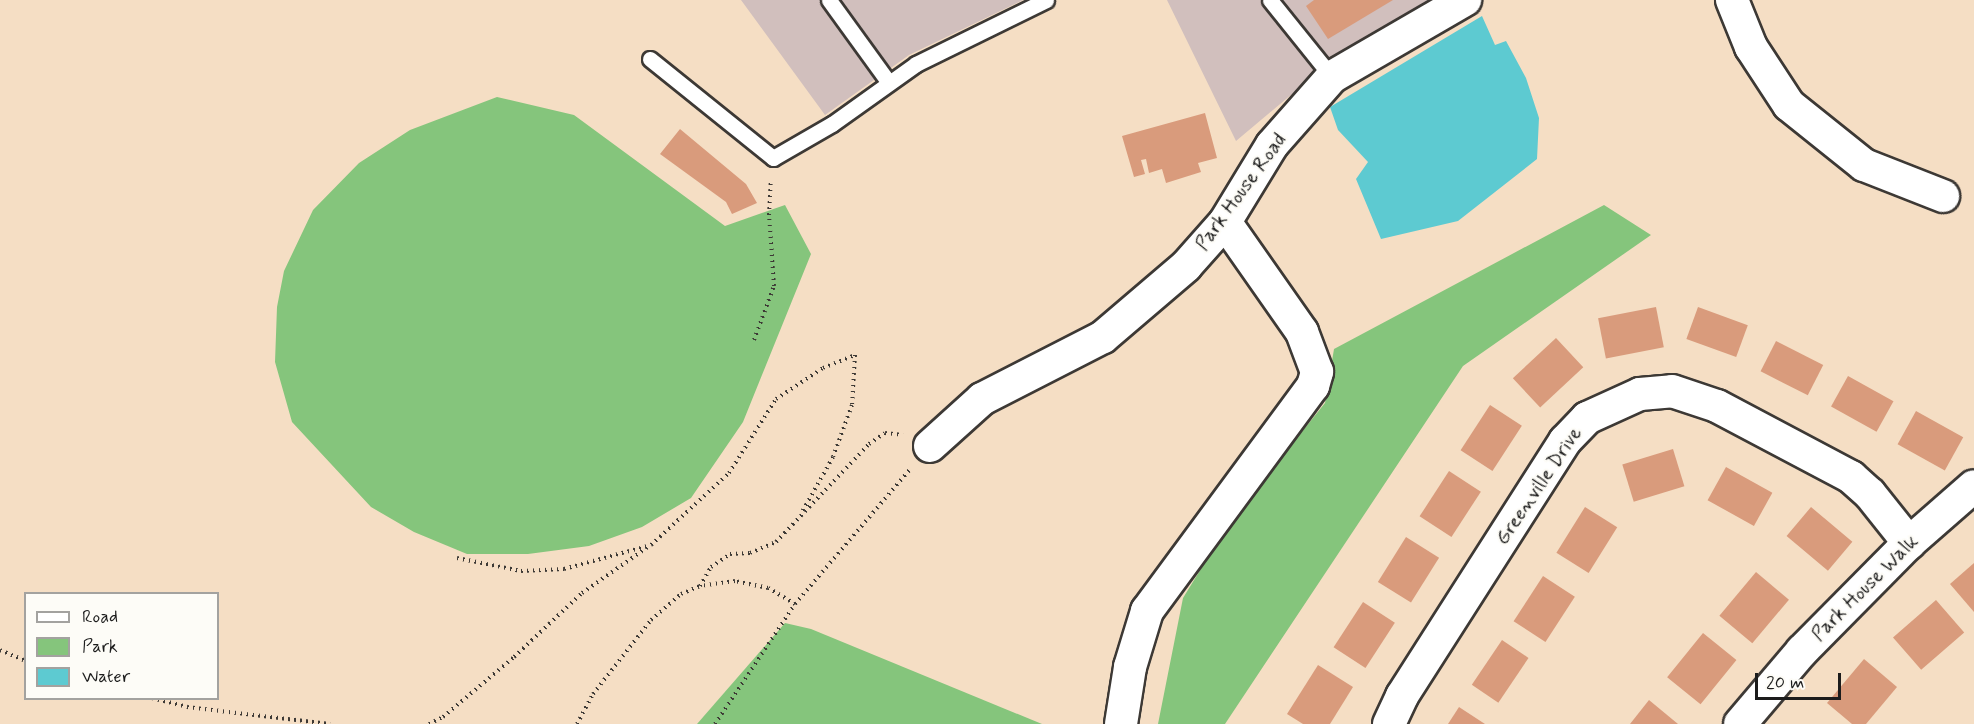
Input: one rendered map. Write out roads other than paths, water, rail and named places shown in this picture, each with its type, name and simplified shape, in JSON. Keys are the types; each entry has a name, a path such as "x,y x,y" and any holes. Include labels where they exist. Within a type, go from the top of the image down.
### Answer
{"street":[{"name":"Park House Road","path":"930,446 982,399 1103,338 1186,266 1225,222 1272,145 1332,77 1465,0"},
{"path":"1732,0 1750,47 1789,105 1864,165 1943,196"},
{"path":"1121,724 1138,635 1147,611 1313,386 1317,372 1302,332 1225,222"},
{"name":"Greenville Drive","path":"1389,724 1402,696 1565,441 1587,418 1640,394 1672,391 1717,406 1851,477 1870,494 1909,543"},
{"name":"Park House Walk","path":"1740,724 1802,651 1909,543 1974,486"}],"lane":[{"path":"829,0 889,83"},
{"path":"650,59 773,158 832,124 916,64 1046,0"},
{"path":"1270,0 1332,77"}],"water":[{"path":"1482,16 1495,45 1506,41 1526,78 1539,118 1537,159 1458,221 1381,239 1356,179 1368,162 1338,130 1330,107"}]}
